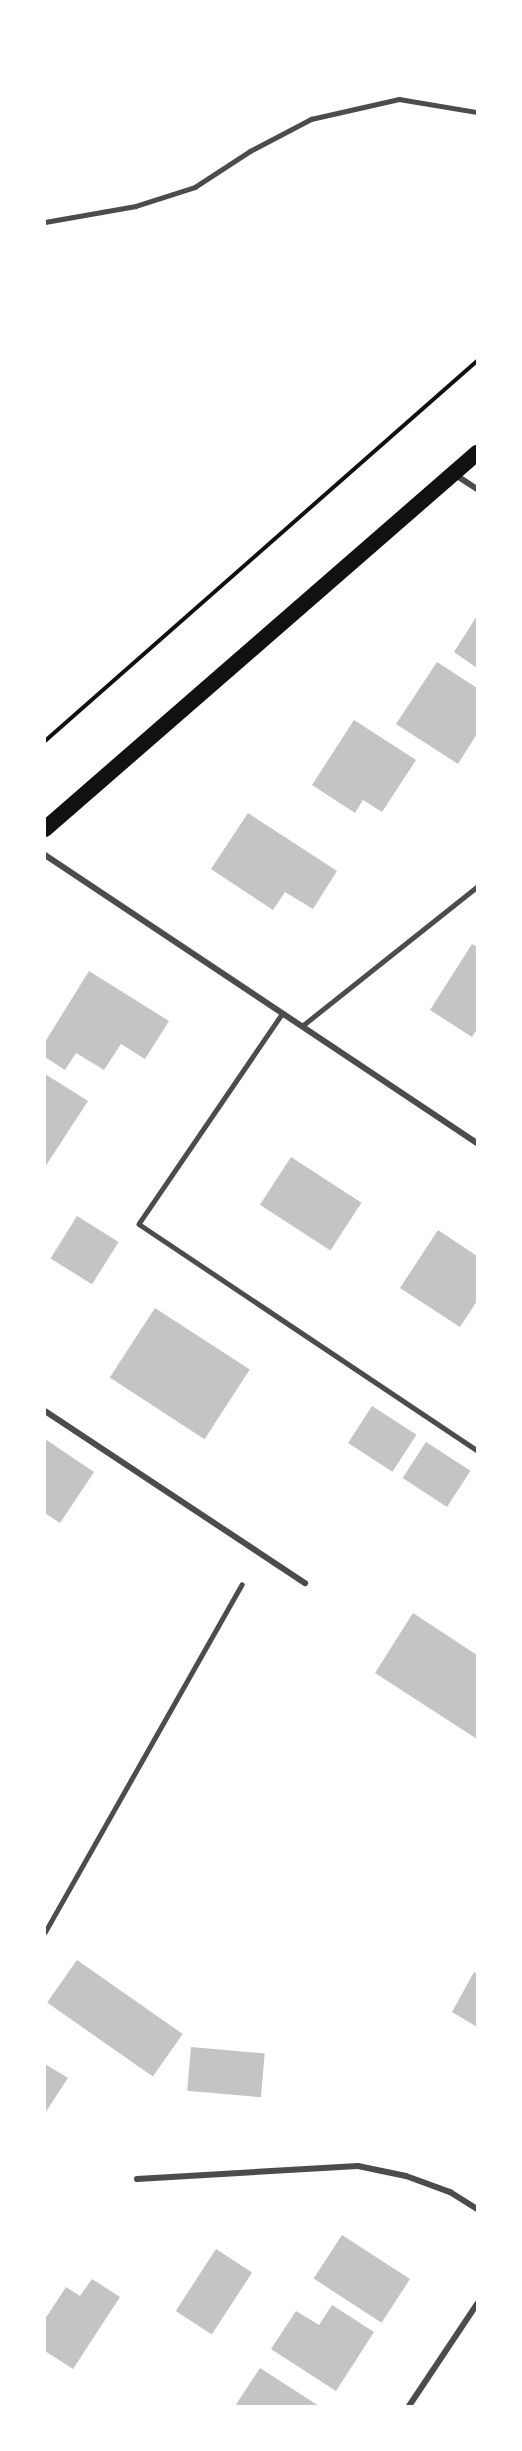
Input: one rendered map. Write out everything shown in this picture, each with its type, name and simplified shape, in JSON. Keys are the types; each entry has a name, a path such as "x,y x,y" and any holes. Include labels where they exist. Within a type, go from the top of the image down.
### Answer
{"highway":[{"path":"45,829 477,453"}],"street":[{"path":"454,474 477,489"},
{"path":"45,855 477,1143"},
{"path":"45,1411 305,1583"},
{"path":"137,2179 358,2166 406,2176 450,2192 477,2209"},
{"path":"409,2406 477,2304"}],"lane":[{"path":"45,222 136,206 195,187 250,151 311,119 399,99 477,112"},
{"path":"302,1026 477,887"},
{"path":"283,1013 139,1224 477,1450"},
{"path":"45,1932 241,1585"}],"path":[{"path":"45,741 477,361"}],"building":[{"path":"477,616 477,668 454,652"},
{"path":"437,662 477,688 477,734 458,764 396,724"},
{"path":"354,720 416,760 382,812 363,800 355,813 312,785"},
{"path":"248,813 337,871 313,909 285,892 273,910 211,869"},
{"path":"472,944 477,947 477,1029 472,1037 430,1010"},
{"path":"89,971 169,1021 145,1059 121,1044 104,1070 76,1053 65,1070 45,1057 45,1042"},
{"path":"45,1074 88,1101 45,1167"},
{"path":"291,1157 361,1203 330,1251 260,1205"},
{"path":"77,1216 119,1242 92,1284 51,1258"},
{"path":"438,1230 477,1256 477,1301 460,1327 400,1288"},
{"path":"155,1308 250,1370 205,1439 110,1378"},
{"path":"372,1406 416,1435 392,1472 348,1443"},
{"path":"45,1439 94,1472 60,1523 45,1513"},
{"path":"426,1442 470,1471 447,1507 403,1478"},
{"path":"413,1613 477,1655 477,1739 375,1673"},
{"path":"77,1960 183,2034 153,2077 47,2003"},
{"path":"474,1972 477,1974 477,2027 452,2012"},
{"path":"191,2047 265,2053 261,2097 187,2091"},
{"path":"45,2064 68,2078 45,2113"},
{"path":"342,2235 410,2279 382,2323 314,2279"},
{"path":"216,2249 252,2272 212,2334 176,2311"},
{"path":"92,2279 120,2297 73,2369 45,2351 45,2319 66,2287 80,2296"},
{"path":"332,2305 374,2332 336,2391 271,2349 296,2311 319,2325"},
{"path":"260,2368 319,2406 235,2406"}]}
